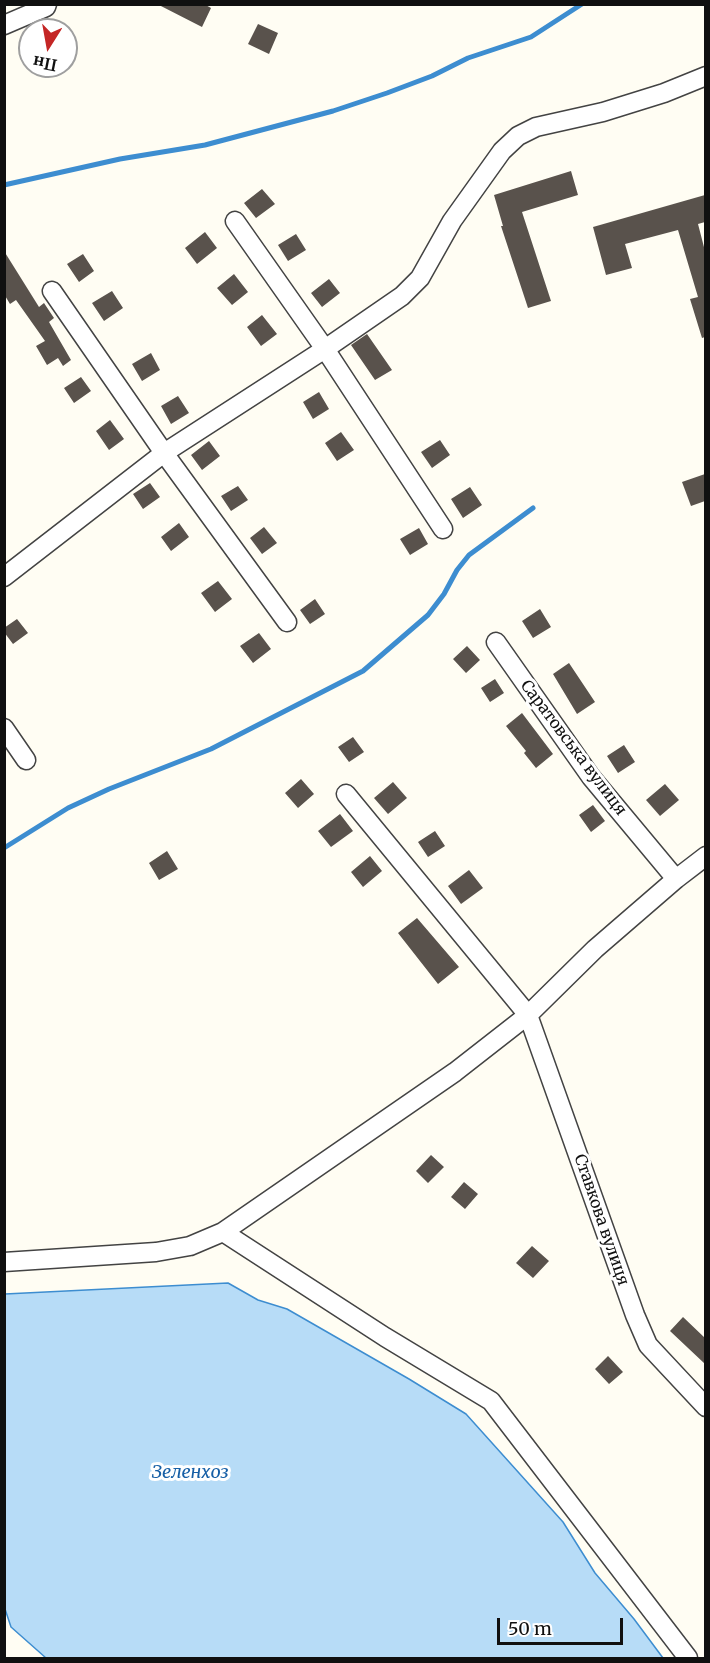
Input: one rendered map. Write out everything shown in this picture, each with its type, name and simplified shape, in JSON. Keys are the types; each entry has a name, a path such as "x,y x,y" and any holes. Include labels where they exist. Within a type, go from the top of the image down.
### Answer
{"street":[{"path":"4,25 46,7 47,4"},
{"path":"4,577 164,453 325,349 402,296 420,278 452,221 502,151 518,136 536,127 603,112 664,93 705,76"},
{"path":"235,221 325,349 443,529"},
{"path":"52,291 164,453 287,622"},
{"name":"Саратовська вулиця","path":"496,642 591,777 676,879"},
{"path":"4,728 26,760"},
{"path":"346,794 528,1015"},
{"path":"4,1262 156,1252 190,1246 223,1232 455,1072 528,1015 595,949 705,856"},
{"name":"Ставкова вулиця","path":"528,1015 635,1315 648,1345 705,1407"},
{"path":"223,1232 386,1337 491,1401 688,1659"}],"water":[{"name":"Зеленхоз","path":"228,1283 258,1300 287,1309 466,1414 563,1522 595,1573 663,1658 46,1658 11,1627 5,1609 5,1294"}],"building":[{"path":"157,4 204,4 211,8 202,27"},
{"path":"258,24 278,33 269,54 248,44"},
{"path":"571,171 578,195 522,212 551,301 528,308 501,226 503,226 494,195"},
{"path":"262,189 275,204 256,218 244,203"},
{"path":"705,195 705,222 698,224 705,251 705,337 702,338 690,299 698,297 678,230 625,244 632,268 606,275 593,227"},
{"path":"205,232 217,248 197,264 185,248"},
{"path":"296,234 306,250 288,261 278,245"},
{"path":"4,251 39,307 44,303 54,318 49,322 71,360 63,366 58,358 47,365 36,346 45,341 16,300 10,304 4,294"},
{"path":"83,254 94,271 79,282 67,264"},
{"path":"234,274 248,292 232,305 217,288"},
{"path":"329,279 340,293 322,307 311,293"},
{"path":"112,291 123,308 104,321 92,303"},
{"path":"262,315 277,334 261,346 247,327"},
{"path":"367,334 392,370 375,380 351,345"},
{"path":"151,353 160,370 142,381 132,364"},
{"path":"81,377 91,391 74,403 64,388"},
{"path":"319,392 329,409 313,419 303,402"},
{"path":"178,396 189,413 171,424 161,406"},
{"path":"110,420 124,439 109,450 96,431"},
{"path":"341,432 354,450 337,461 325,443"},
{"path":"440,440 450,455 432,468 421,452"},
{"path":"209,441 220,456 202,470 191,455"},
{"path":"705,474 705,501 691,506 682,482"},
{"path":"150,483 160,497 143,509 133,494"},
{"path":"238,486 248,500 231,511 221,496"},
{"path":"470,487 482,505 463,518 451,499"},
{"path":"179,523 189,537 171,551 161,537"},
{"path":"264,527 277,543 262,554 250,538"},
{"path":"419,528 428,544 410,555 400,539"},
{"path":"218,581 232,599 215,612 201,593"},
{"path":"315,599 325,614 310,624 300,610"},
{"path":"540,609 551,627 533,638 522,621"},
{"path":"17,619 28,633 13,644 4,632 4,628"},
{"path":"259,633 271,649 253,663 240,646"},
{"path":"467,646 480,660 466,673 453,659"},
{"path":"569,663 595,702 577,714 553,674"},
{"path":"495,679 504,693 490,702 481,688"},
{"path":"522,713 553,754 536,768 506,726"},
{"path":"353,737 364,752 349,762 338,747"},
{"path":"624,745 635,762 618,773 607,756"},
{"path":"301,779 314,794 298,808 285,793"},
{"path":"393,782 407,798 388,814 374,798"},
{"path":"665,784 679,800 660,816 646,800"},
{"path":"593,805 605,821 591,832 579,815"},
{"path":"340,814 353,831 331,847 318,831"},
{"path":"435,831 445,846 428,857 418,842"},
{"path":"167,851 178,869 159,880 149,863"},
{"path":"370,856 382,871 363,887 351,872"},
{"path":"469,870 483,888 461,904 448,886"},
{"path":"417,918 459,967 438,984 398,933"},
{"path":"431,1155 444,1167 428,1183 416,1171"},
{"path":"464,1182 478,1194 465,1209 451,1197"},
{"path":"532,1246 549,1261 533,1278 516,1263"},
{"path":"683,1317 705,1338 705,1364 670,1331"},
{"path":"608,1356 623,1372 609,1384 595,1369"}],"waterway":[{"path":"4,185 120,159 205,145 333,111 432,76 468,58 531,37 582,4"},
{"path":"4,848 68,808 109,789 211,749 363,671 428,615 469,555 533,508"}]}
